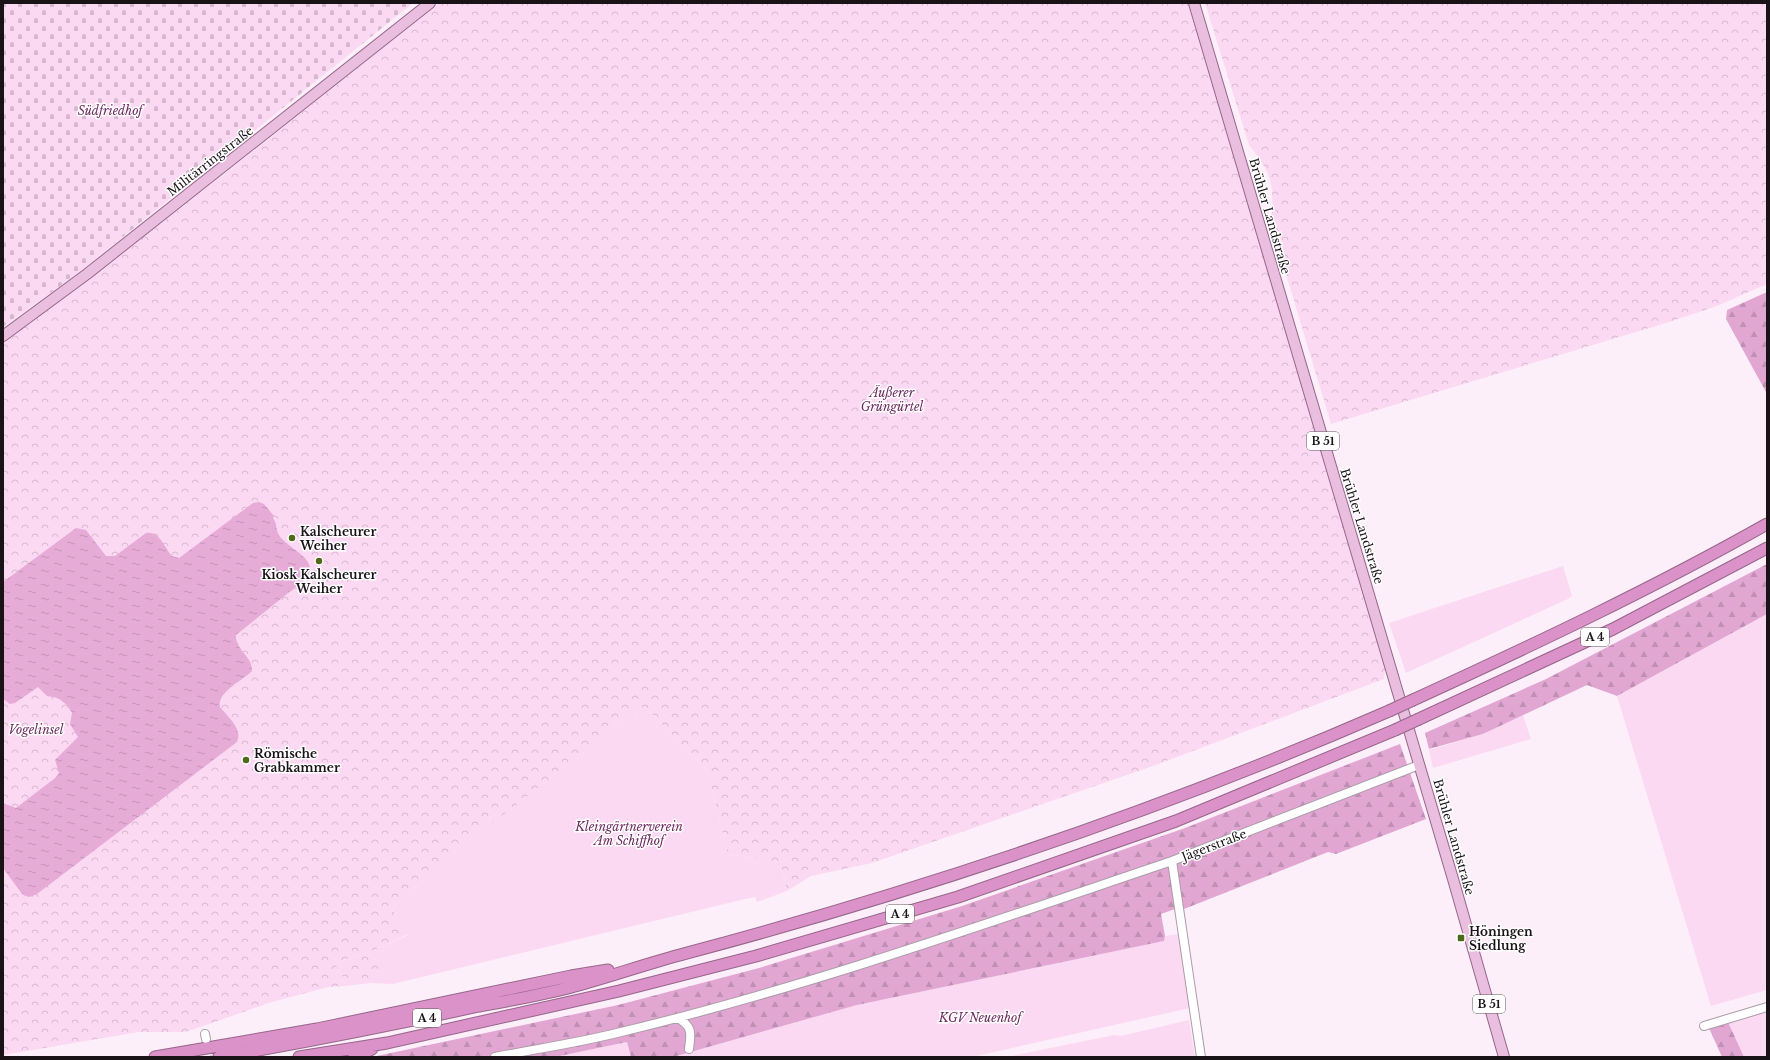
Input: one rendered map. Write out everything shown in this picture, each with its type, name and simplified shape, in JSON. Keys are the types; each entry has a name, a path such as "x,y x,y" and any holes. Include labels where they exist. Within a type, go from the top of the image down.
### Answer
{"highway":[{"name":"A 4","path":"219,1057 389,1026 573,986 632,968 846,910 1110,823 1259,766 1413,700 1599,613 1666,579 1767,524"},
{"name":"A 4","path":"300,1057 387,1042 619,991 741,960 958,897 1176,821 1395,730 1613,629 1767,548"},
{"name":"A 4","path":"155,1057 251,1041 371,1018 571,976 599,971 632,968"},
{"path":"354,1057 387,1042"}],"main road":[{"name":"Militärringstraße","path":"3,336 88,274 430,3"},
{"name":"Brühler Landstraße","path":"1194,3 1504,1057"}],"street":[{"name":"Jägerstraße","path":"1202,1057 1172,861 1419,765"},
{"path":"495,1057 615,1034 765,994 965,930 1172,861"},
{"path":"1704,1026 1767,1007"},
{"path":"678,1018 687,1023 691,1032 689,1049"}],"green space":[{"name":"Südfriedhof","path":"3,3 413,3 78,273 3,327"},
{"name":"Äußerer Grüngürtel","path":"440,3 1189,3 1385,669 1384,679 1153,766 872,863 811,876 787,891 780,862 728,854 707,770 644,706 428,873 428,876 392,909 408,934 382,947 335,963 346,986 329,987 272,1002 186,1032 139,1032 3,1055 3,343 169,218"},
{"path":"1205,3 1767,3 1767,284 1717,306 1666,323 1331,424 1271,224 1272,190 1268,173 1249,145"},
{"path":"1767,292 1767,394 1726,319 1727,310"},
{"path":"1767,564 1767,614 1617,696 1587,685 1483,734 1429,749 1425,733 1546,679"},
{"path":"1563,566 1572,596 1568,599 1406,673 1389,623"},
{"path":"1767,614 1767,990 1711,1006 1617,696"},
{"name":"Kleingärtnerverein Am Schiffhof","path":"644,706 707,770 728,854 780,862 787,891 757,902 755,897 741,900 393,984 370,983 346,986 335,963 382,947 408,935 392,909 428,876 427,873"},
{"path":"1523,715 1531,739 1433,768 1429,750 1483,734"},
{"path":"1400,744 1426,819 1336,854 1328,852 1184,909 1175,909 1161,914 1165,936 1164,941 857,1005 673,1057 631,1057 627,1042 555,1057 372,1057 618,1005 759,968 962,906 1185,828"},
{"name":"KGV Neuenhof","path":"1179,934 1190,1008 972,1057 673,1057 857,1005 1163,941 1165,936"},
{"path":"372,954 378,966 378,980 346,984 337,964"},
{"path":"1767,1011 1767,1057 1744,1057 1728,1022"},
{"path":"1189,1020 1195,1057 1006,1057 1114,1035 1121,1036"},
{"path":"1728,1022 1744,1057 1722,1057 1709,1028"},
{"path":"627,1042 631,1057 555,1057"}],"water":[{"name":"Kalscheurer Weiher","path":"259,502 264,504 274,516 273,518 279,535 306,559 310,570 308,577 236,635 238,645 250,661 252,671 222,696 220,707 234,723 238,732 237,742 37,894 30,897 22,894 3,868 3,803 16,808 55,778 59,773 55,760 78,737 70,724 72,713 67,705 58,698 47,696 38,687 15,703 10,704 3,699 3,582 76,528 86,530 106,556 115,556 146,533 151,533 155,534 161,540 172,556 179,558 253,503"}],"tunnel":[{"path":"208,1043 214,1057"}],"place":[{"name":"Kalscheurer Weiher","path":"292,538"},
{"name":"Kiosk Kalscheurer Weiher","path":"319,561"},
{"name":"Römische Grabkammer","path":"246,760"},
{"name":"Höningen Siedlung","path":"1461,938"}],"park label":[{"name":"Vogelinsel","path":"36,729"}]}
